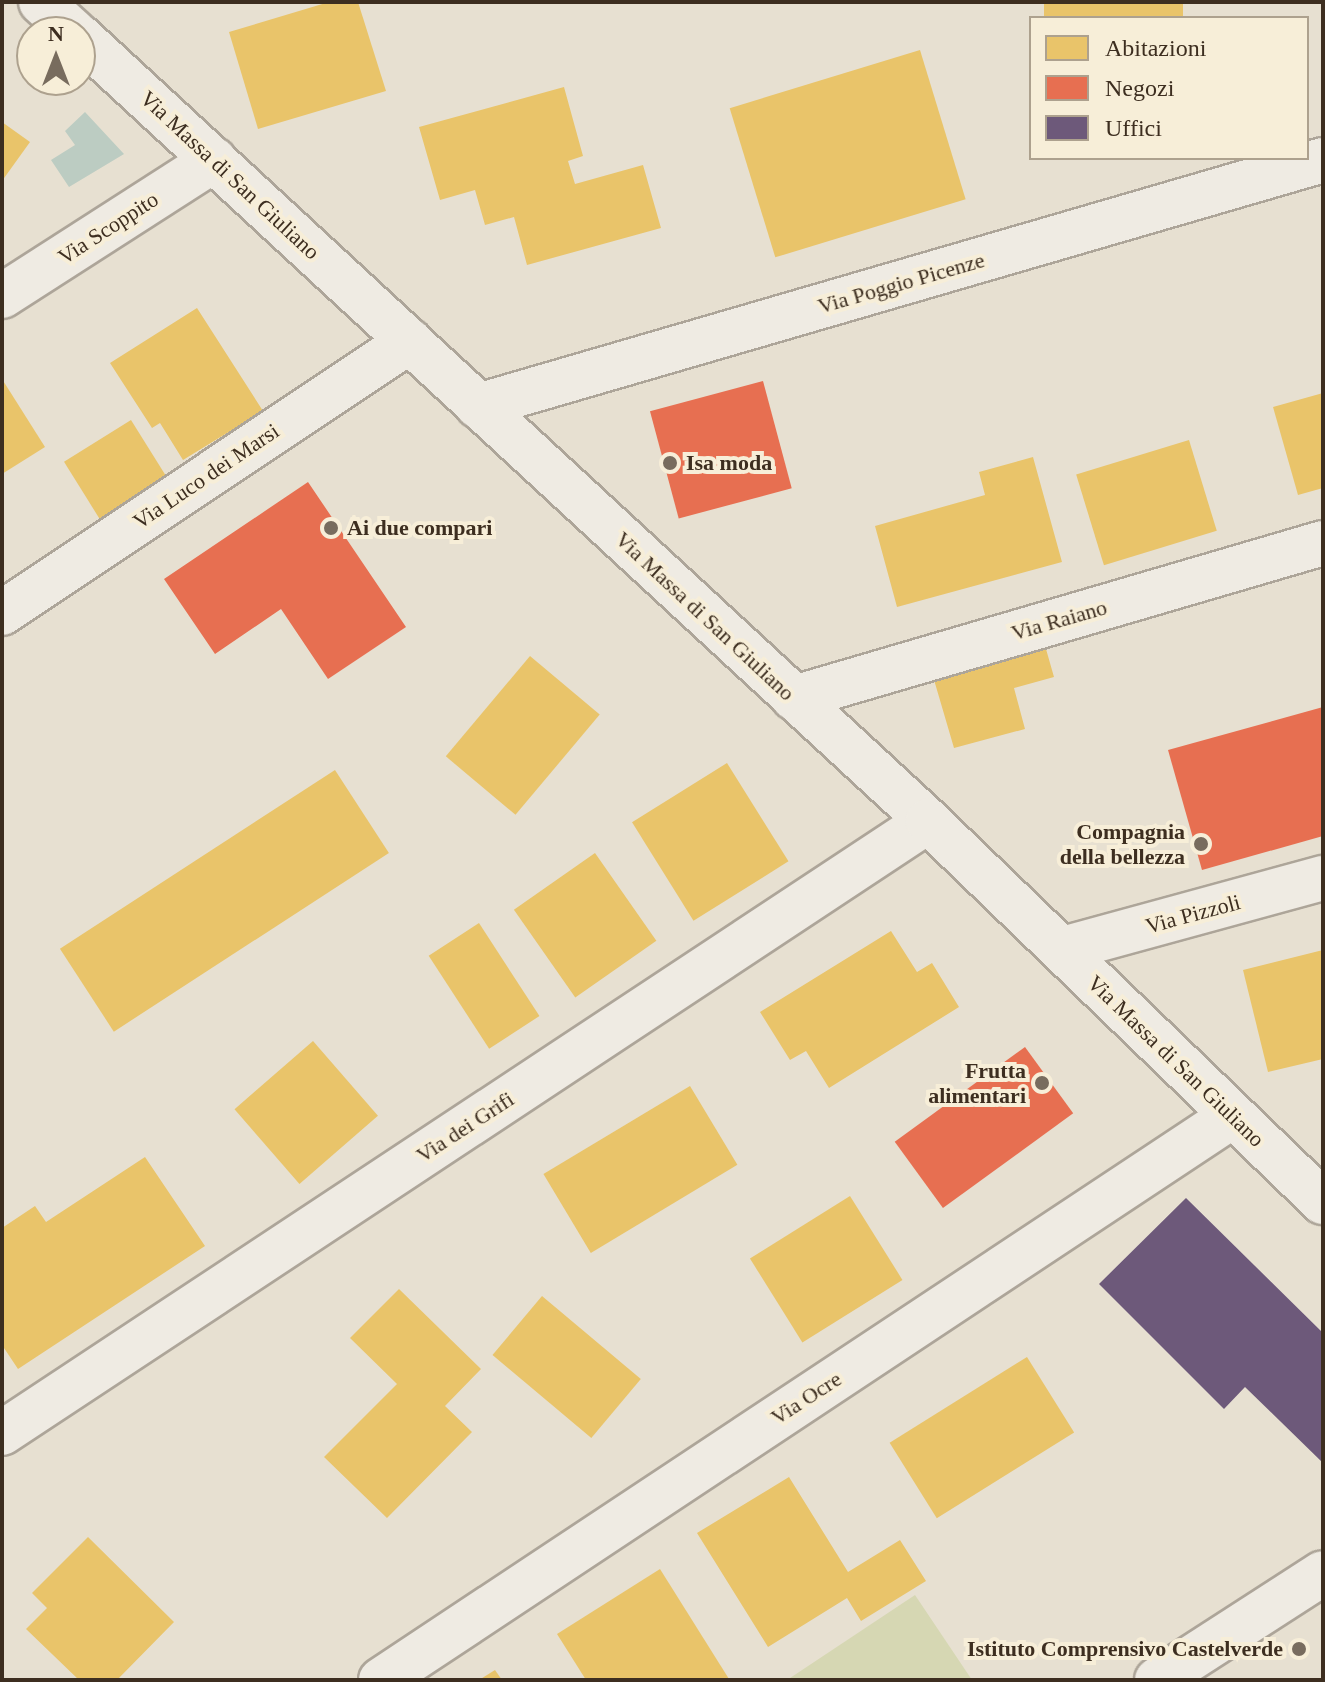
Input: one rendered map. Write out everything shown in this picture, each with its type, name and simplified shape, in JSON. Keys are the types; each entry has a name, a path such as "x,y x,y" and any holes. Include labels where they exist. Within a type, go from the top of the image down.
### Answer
{"street":[{"path":"41,2 56,16"},
{"name":"Via Massa di San Giuliano","path":"96,52 928,821 1323,1202"},
{"name":"Via Scoppito","path":"2,296 214,160"},
{"name":"Via Poggio Picenze","path":"478,406 1323,160"},
{"name":"Via Luco dei Marsi","path":"2,613 410,341"},
{"name":"Via Raiano","path":"794,698 1323,543"},
{"name":"Via dei Grifi","path":"2,1433 928,821"},
{"name":"Via Pizzoli","path":"1063,949 1323,878"},
{"name":"Via Ocre","path":"381,1680 1232,1116"},
{"path":"1157,1680 1323,1573"}],"green space":[{"path":"915,1595 972,1680 787,1680"}],"shaded area":[{"path":"85,112 124,154 69,187 51,160 75,145 65,131"}],"building: Abitazioni":[{"path":"329,2 358,2 386,91 258,129 229,32"},
{"path":"1044,2 1183,2 1183,16 1044,16"},
{"path":"920,50 966,199 775,257 730,108"},
{"path":"564,87 583,156 568,161 575,184 643,165 661,228 527,265 514,217 485,225 475,190 440,200 419,127"},
{"path":"2,122 30,142 2,181"},
{"path":"197,308 263,411 183,460 160,423 152,428 110,363"},
{"path":"2,379 45,447 2,474"},
{"path":"1323,393 1323,488 1298,495 1273,407"},
{"path":"131,420 167,477 100,519 64,462"},
{"path":"1189,440 1217,531 1104,565 1076,474"},
{"path":"1033,457 1062,562 897,607 875,526 985,495 979,472"},
{"path":"1044,642 1054,677 1014,688 1025,729 954,748 932,673"},
{"path":"530,656 600,714 516,815 446,756"},
{"path":"727,763 788,861 693,921 632,822"},
{"path":"335,770 389,853 114,1032 60,949"},
{"path":"595,853 656,941 575,997 514,910"},
{"path":"479,923 539,1016 489,1049 429,956"},
{"path":"891,931 917,972 932,963 959,1007 829,1088 806,1051 790,1060 760,1012"},
{"path":"1323,950 1323,1059 1268,1072 1243,970"},
{"path":"313,1041 378,1116 299,1184 235,1109"},
{"path":"690,1086 737,1165 591,1253 543,1174"},
{"path":"145,1157 205,1246 18,1369 2,1345 2,1228 35,1206 46,1222"},
{"path":"850,1196 902,1280 802,1342 750,1259"},
{"path":"399,1289 481,1369 445,1406 472,1432 387,1518 324,1457 397,1384 350,1338"},
{"path":"542,1296 641,1379 591,1438 493,1355"},
{"path":"1027,1357 1074,1432 937,1518 890,1443"},
{"path":"789,1477 848,1572 900,1540 926,1581 861,1621 847,1598 768,1647 697,1533"},
{"path":"88,1537 174,1622 117,1680 79,1680 26,1629 47,1608 32,1593"},
{"path":"660,1569 729,1679 586,1680 557,1634"},
{"path":"495,1670 502,1680 479,1680"}],"building: Negozi":[{"path":"763,381 792,488 679,518 650,411"},
{"path":"308,482 406,627 328,679 281,609 215,654 164,579"},
{"path":"1323,707 1323,836 1202,870 1168,750"},
{"path":"1025,1047 1073,1113 943,1208 895,1142"}],"building: Uffici":[{"path":"1186,1198 1323,1333 1323,1463 1245,1387 1224,1409 1099,1284"}],"place":[{"name":"Isa moda","path":"670,463"},
{"name":"Ai due compari","path":"331,528"},
{"name":"Compagnia della bellezza","path":"1201,844"},
{"name":"Frutta alimentari","path":"1042,1083"},
{"name":"Istituto Comprensivo Castelverde","path":"1299,1649"}]}
